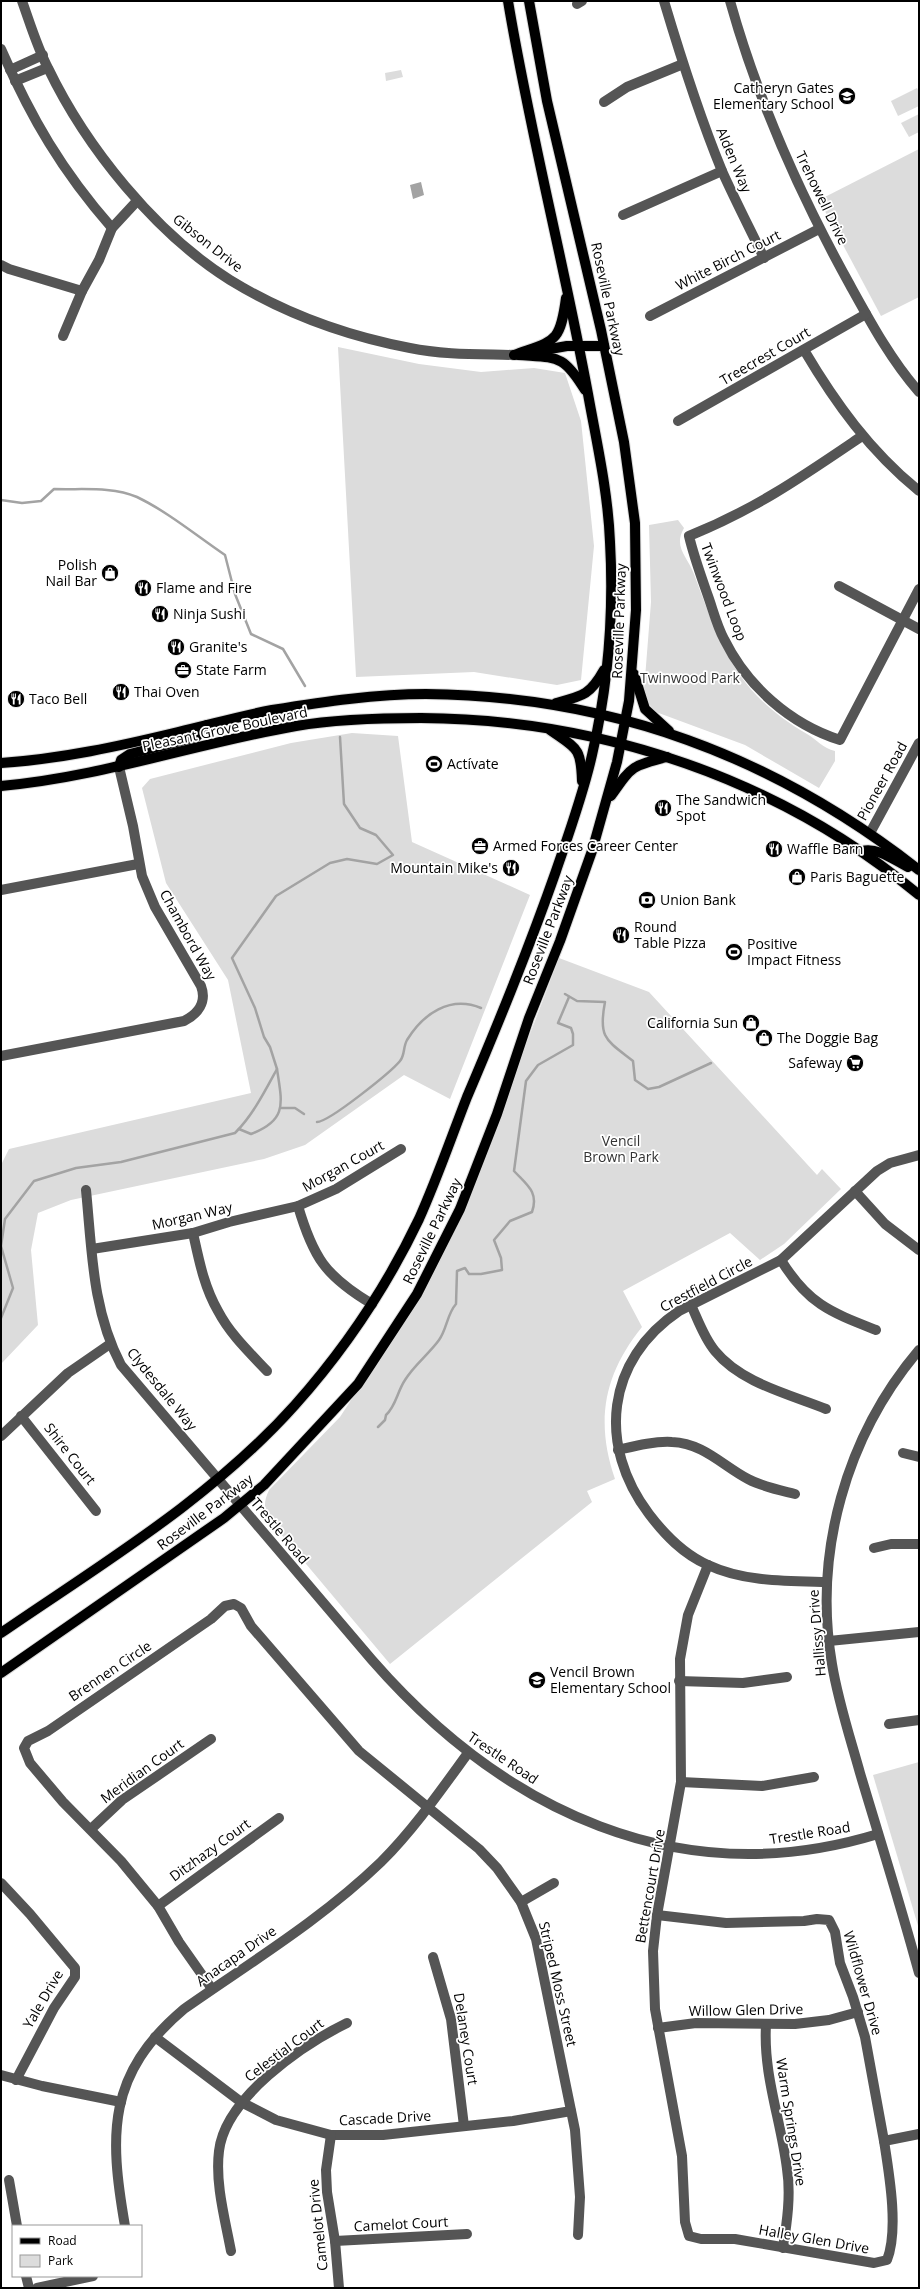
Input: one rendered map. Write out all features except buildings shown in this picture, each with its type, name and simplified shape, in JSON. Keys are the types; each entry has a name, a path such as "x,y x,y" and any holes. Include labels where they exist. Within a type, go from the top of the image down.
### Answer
{"main road":[{"name":"Roseville Parkway","path":"1,1633 179,1510 218,1479 263,1438 297,1403 346,1343 372,1304 417,1224 438,1175 465,1103 509,1001 582,795 601,714 607,664 611,611 610,538 600,451 588,395 580,346 518,59 508,1"},
{"name":"Roseville Parkway","path":"1,1673 200,1536 264,1485 358,1384 401,1320 430,1269 460,1209 479,1162 529,1018 560,941 587,867 606,803 622,743 626,721 633,667 636,610 635,522 625,449 604,346 547,100 529,1"},
{"path":"514,355 550,342 557,335 562,326 567,291"},
{"path":"514,355 580,346 604,346"},
{"path":"514,355 554,358 567,363 588,395"},
{"path":"552,704 588,693 594,688 607,664"},
{"path":"633,667 645,709 672,733"},
{"name":"Pleasant Grove Boulevard","path":"1,763 80,753 272,710 370,697 424,694 464,695 552,704 601,714 672,733 763,771 870,833 919,871"},
{"name":"Pleasant Grove Boulevard","path":"1,786 54,780 119,767 276,729 351,720 463,718 547,727 622,743 668,757 720,776 789,808 862,851 919,895"},
{"path":"119,767 121,760 130,754 196,737 207,725"},
{"path":"547,727 573,746 582,758 582,795"},
{"path":"606,803 628,771 643,763 668,757"},
{"path":"862,851 871,849 919,871"}],"street":[{"name":"Gibson Drive","path":"22,1 47,68 76,120 137,201 196,255 229,280 266,300 313,321 359,336 410,348 450,353 514,355"},
{"name":"Alden Way","path":"664,1 683,64 722,171 764,258"},
{"name":"Trehowell Drive","path":"730,1 748,62 771,122 819,229 866,314 897,365 919,392"},
{"path":"1,49 15,82 52,151 78,188 112,228"},
{"path":"10,70 43,55"},
{"path":"604,102 633,84 683,64"},
{"path":"15,82 47,68"},
{"path":"623,214 722,171"},
{"path":"63,336 82,291 99,260 112,228 137,201"},
{"name":"White Birch Court","path":"650,316 819,229"},
{"path":"1,265 9,269 82,291"},
{"name":"Treecrest Court","path":"678,421 866,314"},
{"path":"804,350 829,391 862,436 893,470 919,491"},
{"name":"Twinwood Loop","path":"862,436 766,501 723,523 689,536 694,556 724,639 747,677 777,707 818,733 840,740 903,620"},
{"path":"839,586 919,628"},
{"path":"903,620 919,589"},
{"name":"Pioneer Road","path":"870,833 919,743"},
{"name":"Chambord Way","path":"1,1056 165,1026 193,1017 198,1010 204,994 201,986 155,907 138,864 136,837 119,767"},
{"path":"1,890 138,864"},
{"name":"Morgan Court","path":"298,1206 336,1189 401,1149"},
{"name":"Crestfield Circle","path":"827,1582 746,1577 708,1565 689,1554 658,1527 632,1489 623,1469 618,1450 616,1409 619,1393 630,1362 642,1343 656,1328 691,1305 781,1260 877,1171 890,1163 919,1155"},
{"name":"Clydesdale Way","path":"86,1190 98,1302 110,1344 122,1365 135,1382 218,1479"},
{"path":"855,1191 885,1224 919,1250"},
{"path":"298,1206 308,1240 320,1261 345,1285 372,1304"},
{"name":"Morgan Way","path":"92,1249 193,1233 229,1222 298,1206"},
{"path":"193,1233 203,1275 218,1312 236,1338 266,1370"},
{"path":"781,1260 803,1292 818,1304 836,1314 876,1330"},
{"path":"691,1305 706,1337 725,1363 758,1382 826,1409"},
{"path":"1,1436 68,1373 110,1344"},
{"name":"Hallissy Drive","path":"919,1350 898,1376 880,1405 854,1460 835,1524 827,1582 829,1641 841,1708 919,1973"},
{"name":"Shire Court","path":"21,1416 96,1511"},
{"path":"618,1450 658,1442 673,1442 689,1445 705,1450 750,1480 768,1488 795,1494"},
{"path":"903,1452 919,1457"},
{"name":"Trestle Road","path":"218,1479 392,1683 426,1718 468,1753 522,1788 554,1806 619,1832 670,1847 707,1852 768,1855 824,1848 878,1834"},
{"path":"874,1548 891,1544 919,1544"},
{"name":"Bettencourt Drive","path":"689,2236 685,2222 682,2156 658,2028 653,1969 657,1915 681,1782 680,1659 688,1615 708,1565"},
{"name":"Brennen Circle","path":"212,1989 179,1942 158,1906 120,1860 62,1802 30,1763 24,1748 28,1741 48,1731 205,1624 225,1606 234,1604 241,1608 252,1626 355,1746 427,1807"},
{"path":"829,1641 919,1632"},
{"path":"679,1681 743,1683 787,1677"},
{"path":"889,1724 919,1720"},
{"name":"Meridian Court","path":"91,1830 122,1800 211,1739"},
{"name":"Anacapa Drive","path":"125,2225 115,2164 115,2141 121,2102 133,2071 156,2037 184,2009 337,1901 382,1861 427,1807 468,1753"},
{"path":"681,1782 762,1786 814,1777"},
{"name":"Striped Moss Street","path":"427,1807 479,1849 497,1868 521,1902 530,1922 540,1954 571,2111 577,2152 580,2197 578,2235"},
{"name":"Ditzhazy Court","path":"158,1906 279,1818"},
{"name":"Yale Drive","path":"1,1883 35,1919 75,1968 75,1977 54,2008 16,2080"},
{"path":"521,1902 554,1883"},
{"name":"Wildflower Drive","path":"657,1915 726,1923 804,1921 817,1919 829,1920 834,1932 840,1963 858,2012 884,2141"},
{"name":"Delaney Court","path":"433,1957 451,2019 464,2126"},
{"name":"Willow Glen Drive","path":"658,2028 696,2023 766,2025 811,2023 858,2012"},
{"name":"Celestial Court","path":"231,2251 220,2192 218,2169 219,2150 224,2132 240,2102 263,2080 319,2038 347,2023"},
{"name":"Warm Springs Drive","path":"766,2025 765,2049 768,2077 783,2147 789,2190 783,2248"},
{"name":"Cascade Drive","path":"156,2037 240,2102 276,2120 330,2135 383,2135 513,2121 571,2111"},
{"path":"1,2075 16,2080 121,2102"},
{"path":"884,2141 919,2134"},
{"name":"Camelot Drive","path":"330,2135 326,2170 327,2192 335,2241 339,2288"},
{"name":"Halley Glen Drive","path":"689,2236 701,2239 735,2239 874,2263 887,2260 892,2247 891,2206 884,2141"},
{"path":"9,2180 17,2225"},
{"name":"Camelot Court","path":"335,2241 467,2234"},
{"path":"26,2277 29,2288"},
{"path":"37,2288 88,2277"}],"green space":[{"path":"401,70 403,77 386,81 385,73"},
{"path":"917,88 919,92 919,106 898,116 891,101"},
{"path":"919,114 919,132 909,137 901,123"},
{"path":"919,149 919,297 881,316 819,200"},
{"path":"338,347 419,364 481,372 534,368 565,373 581,421 594,546 581,680 557,685 474,672 356,677"},
{"name":"Twinwood Park","path":"678,520 684,528 681,535 680,546 694,574 713,624 734,666 747,685 763,702 783,718 824,746 835,751 835,761 819,788 745,745 656,712 648,703 644,691 651,602 649,525"},
{"path":"352,733 398,736 412,842 530,895 450,1099 404,1075 305,1145 264,1159 71,1200 38,1213 31,1250 38,1325 1,1364 1,1165 9,1149 251,1093 228,980 166,883 142,788 150,779 291,743"},
{"name":"Vencil Brown Park","path":"559,958 649,992 817,1175 822,1169 841,1189 784,1244 760,1260 730,1233 623,1291 642,1327 619,1362 611,1380 607,1399 605,1437 615,1479 587,1491 592,1502 390,1664 270,1521 266,1513 265,1502 269,1490 340,1417 413,1305 475,1178"},
{"path":"919,1762 919,1929 873,1775"}],"shaded area":[{"path":"421,182 424,195 413,199 410,185"}],"waterway":[{"path":"1,500 22,503 41,501 54,489 96,489 117,491 137,497 149,503 182,524 225,555 235,594 251,634 283,649 305,686"},
{"path":"1,1318 13,1288 1,1246 5,1219 34,1181 76,1168 121,1162 235,1133 253,1111 263,1094 277,1069 270,1047 264,1037 255,1008 232,958 276,896 330,863 347,859 377,864 393,855 376,835 360,828 344,804 340,737"},
{"path":"565,994 577,1001 605,1002 603,1023 606,1037 610,1043 633,1061 635,1080 648,1089 659,1087 711,1063"},
{"path":"378,1427 385,1420 386,1415 392,1407 402,1385 409,1375 442,1336 451,1312 456,1304 457,1271 465,1268 469,1274 481,1274 502,1270 501,1258 494,1240 510,1221 532,1212 534,1205 533,1194 514,1171 526,1081 538,1065 573,1045 573,1034 571,1028 558,1023 569,997"},
{"path":"317,1122 324,1120 346,1106 394,1067 402,1059 407,1040 421,1022 429,1015 438,1009 459,1004 481,1008"},
{"path":"239,1129 251,1134 263,1129 277,1116 281,1101 277,1069"},
{"path":"281,1108 295,1108 304,1114"}],"place":[{"name":"Catheryn Gates Elementary School","path":"847,96"},
{"name":"Polish Nail Bar","path":"110,573"},
{"name":"Flame and Fire","path":"143,588"},
{"name":"Ninja Sushi","path":"160,614"},
{"name":"Granite's","path":"176,647"},
{"name":"State Farm","path":"183,670"},
{"name":"Thai Oven","path":"121,692"},
{"name":"Taco Bell","path":"16,699"},
{"name":"Actívate","path":"434,764"},
{"name":"The Sandwich Spot","path":"663,808"},
{"name":"Armed Forces Career Center","path":"480,846"},
{"name":"Waffle Barn","path":"774,849"},
{"name":"Mountain Mike's","path":"511,868"},
{"name":"Paris Baguette","path":"797,877"},
{"name":"Union Bank","path":"647,900"},
{"name":"Round Table Pizza","path":"621,935"},
{"name":"Positive Impact Fitness","path":"734,952"},
{"name":"California Sun","path":"751,1023"},
{"name":"The Doggie Bag","path":"764,1038"},
{"name":"Safeway","path":"855,1063"},
{"name":"Vencil Brown Elementary School","path":"537,1680"}]}
